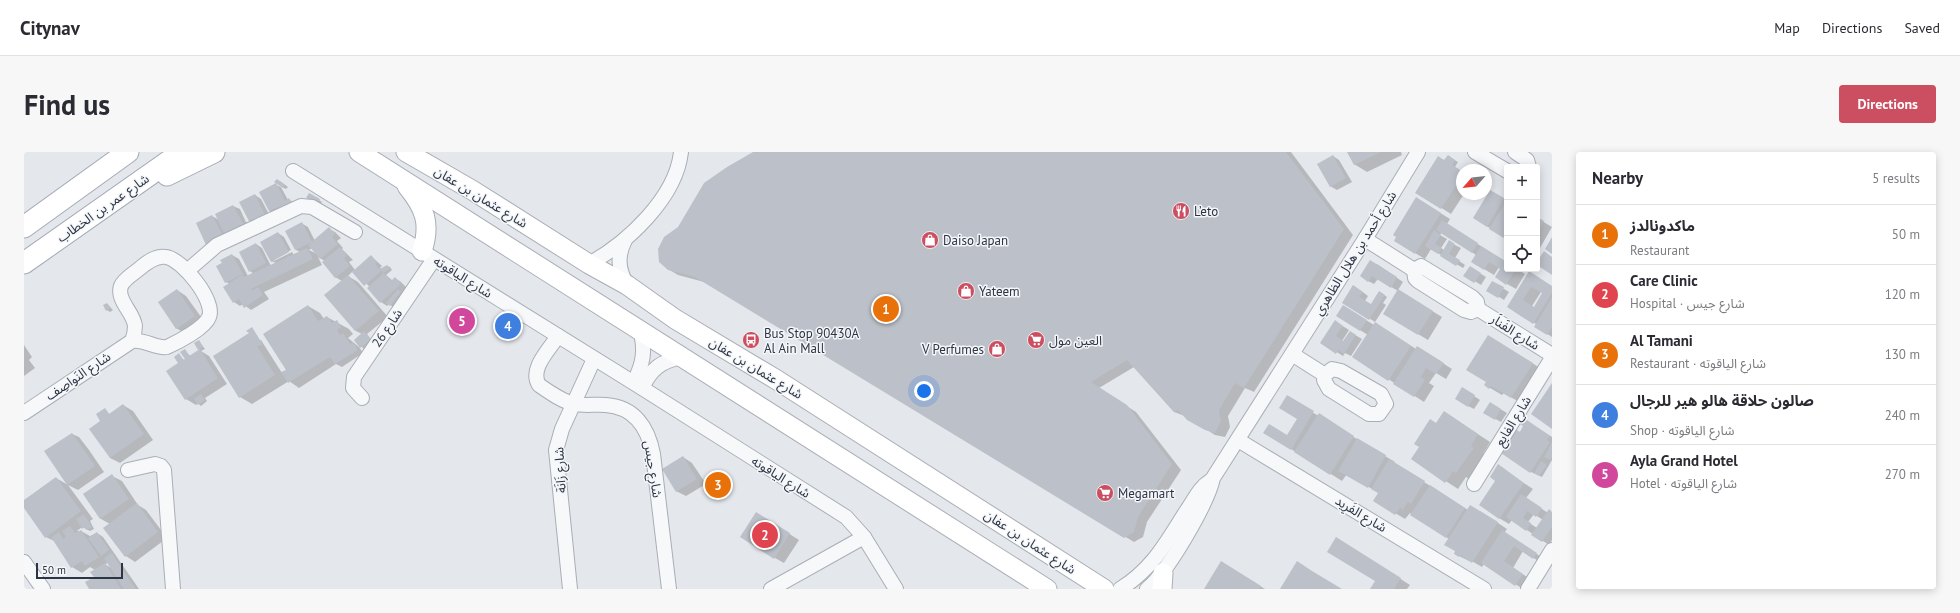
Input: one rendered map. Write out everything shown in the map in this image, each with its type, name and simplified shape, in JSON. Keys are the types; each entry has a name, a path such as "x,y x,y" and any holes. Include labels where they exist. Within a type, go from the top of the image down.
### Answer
{"main road":[{"path":"24,227 128,152"},
{"path":"133,188 158,152"},
{"name":"شارع عمر بن الخطاب","path":"24,263 133,188 182,152"},
{"path":"133,188 153,182 214,152"},
{"name":"شارع عثمان بن عفان","path":"359,152 1047,589"},
{"name":"شارع عثمان بن عفان","path":"406,152 472,190 589,264 626,285 675,319 777,380 1104,589"},
{"path":"403,180 421,205 426,218 428,255"},
{"path":"1008,565 1020,589"}],"street":[{"path":"589,264 626,240 655,208 671,182 680,160 680,152"},
{"name":"شارع أحمد بن هلال الظاهري","path":"1147,589 1162,581 1207,498 1213,478 1418,152"},
{"path":"1475,152 1504,169"},
{"path":"1515,152 1527,160 1528,164"},
{"name":"شارع الياقوته","path":"293,171 638,385 846,517 864,538 896,589"},
{"path":"187,272 217,245 301,206 312,207 355,232"},
{"name":"شارع الفَناَر","path":"1364,239 1414,270 1415,278 1418,281 1464,310 1471,312 1478,309 1552,357"},
{"path":"626,240 619,258 622,277 626,285"},
{"name":"شارع 26","path":"362,398 353,388 354,377 428,255"},
{"path":"161,256 168,257 176,261 187,272 209,303 211,312 206,322 168,347 162,348 143,341 132,341 135,326 121,295 122,284 127,278 147,263 161,256"},
{"path":"638,385 644,353 640,330"},
{"path":"558,336 536,370 536,380 544,388 573,404"},
{"name":"شارع النَواصِف","path":"24,413 90,367 132,341"},
{"path":"1292,354 1325,375"},
{"path":"638,385 660,364 671,359 682,357"},
{"name":"شارع الفايع","path":"1474,484 1552,357"},
{"name":"شارع زَانَة","path":"570,589 556,450 573,404 594,359"},
{"name":"شارع جيس","path":"573,404 619,407 631,413 641,423 647,433 652,454 669,589"},
{"name":"شارع الفَرِيد","path":"1238,440 1484,589"},
{"path":"128,470 155,464 161,466 164,470 173,589"},
{"name":"شارع أحمد بن هلال الظاهري","path":"1120,589 1130,583 1153,563 1202,487 1213,478"},
{"path":"771,589 864,538"},
{"path":"1528,589 1552,550"},
{"path":"24,562 43,589"}],"building":[{"name":"العين مول","path":"753,152 1286,152 1344,229 1244,388 1235,383 1219,410 1221,421 1215,433 1205,430 1187,420 1178,410 1174,412 1127,360 1091,382 1127,405 1172,464 1138,517 1134,532 1124,538 695,277 668,270 659,262 658,249 664,237 678,227 704,183 727,167"},
{"path":"1347,152 1381,152 1354,165"},
{"path":"1333,155 1346,178 1330,187 1317,164"},
{"path":"1448,155 1455,160 1452,165 1456,167 1456,185 1441,209 1415,193 1438,156 1444,160"},
{"path":"277,179 285,185 283,188 274,182"},
{"path":"276,183 285,201 289,198 294,207 279,209 278,207 269,211 259,192"},
{"path":"1492,191 1504,198 1487,227 1473,218 1484,200 1492,200"},
{"path":"309,193 320,199 317,204 306,198"},
{"path":"255,194 265,215 251,225 239,202"},
{"path":"1416,197 1441,213 1415,254 1394,241 1396,237 1393,235"},
{"path":"233,205 245,227 236,231 235,228 224,233 215,214"},
{"path":"1504,205 1504,238 1489,229"},
{"path":"212,215 222,234 206,245 196,223"},
{"path":"1540,219 1544,221 1540,228"},
{"path":"1442,220 1478,243 1472,253 1436,230"},
{"path":"302,222 312,242 295,250 285,231"},
{"path":"329,227 335,234 332,237 338,244 320,259 308,245"},
{"path":"1434,230 1441,235 1435,244 1442,248 1438,254 1425,246"},
{"path":"278,232 289,252 271,262 260,242"},
{"path":"1552,237 1552,254 1545,249"},
{"path":"1449,240 1455,244 1449,254 1460,260 1456,266 1440,256"},
{"path":"256,243 266,263 249,272 239,252"},
{"path":"1481,246 1504,260 1504,272 1514,272 1506,285 1495,277 1500,269 1489,262 1484,270 1471,262"},
{"path":"340,247 347,256 344,258 350,266 335,278 322,262"},
{"path":"307,248 313,259 251,289 252,291 258,287 263,295 244,308 239,299 233,303 223,287 242,275 244,277"},
{"path":"1544,251 1552,257 1552,275 1540,267 1540,257"},
{"path":"232,254 243,274 225,283 216,266 222,263 220,260"},
{"path":"371,255 377,262 375,264 381,271 364,286 352,272"},
{"path":"1370,260 1397,277 1391,288 1372,276 1368,282 1360,276"},
{"path":"387,265 390,269 383,273 380,269"},
{"path":"1470,266 1481,273 1474,283 1463,276"},
{"path":"1528,272 1552,286 1552,293 1533,324 1507,307","holes":["1531,287 1542,293 1534,307 1523,300"]},
{"path":"384,273 391,281 395,277 401,284 380,303 367,288"},
{"path":"348,275 379,311 355,331 324,295"},
{"path":"1492,281 1504,287 1498,298 1486,291"},
{"path":"1353,285 1363,292 1359,297 1371,304 1379,291 1385,295 1369,320 1342,303"},
{"path":"177,289 195,316 176,329 158,302"},
{"path":"398,289 401,292 390,306 386,303"},
{"path":"1398,289 1433,311 1418,335 1383,314"},
{"path":"1552,297 1552,327 1547,335 1534,327"},
{"path":"107,303 111,308 106,311 103,305"},
{"path":"308,305 318,321 327,316 332,323 337,320 341,327 337,330 340,335 343,333 350,344 353,342 358,350 335,364 330,357 288,383 281,372 286,370 263,334"},
{"path":"1343,305 1367,320 1360,331 1336,316"},
{"path":"1335,320 1343,326 1336,336 1343,341 1350,331 1356,335 1344,354 1338,350 1336,354 1320,343"},
{"path":"1375,322 1411,346 1388,381 1352,357"},
{"path":"252,327 263,345 257,346 275,375 239,398 213,356 249,333 246,331"},
{"path":"364,331 371,340 360,348 354,340"},
{"path":"1488,335 1533,363 1511,398 1491,386 1489,389 1484,385 1486,382 1466,370"},
{"path":"199,340 203,347 198,350 194,343"},
{"path":"1417,346 1444,363 1436,374 1426,368 1421,377 1425,380 1414,397 1393,384"},
{"path":"185,349 189,356 200,349 218,378 185,400 166,371 178,363 174,357 179,353 183,360 185,359 180,352"},
{"path":"1552,383 1552,429 1531,414"},
{"path":"1462,387 1475,395 1468,407 1455,399"},
{"path":"201,394 205,400 198,405 194,399"},
{"path":"1287,395 1314,411 1291,450 1263,433 1269,424 1287,435 1297,419 1279,408"},
{"path":"1490,402 1501,409 1495,420 1483,413"},
{"path":"123,404 144,434 110,458 89,429 100,421 96,414 105,408 109,414"},
{"path":"1444,411 1478,434 1471,446 1474,448 1456,473 1453,471 1445,483 1411,459 1419,447 1414,444 1430,419 1436,423"},
{"path":"1319,413 1354,436 1330,475 1294,452"},
{"path":"1524,418 1550,436 1547,440 1550,442 1530,473 1501,453 1504,448 1507,450 1511,444 1507,441 1515,429 1520,432 1523,426 1520,424"},
{"path":"72,433 95,466 67,485 44,451"},
{"path":"1357,438 1386,455 1368,488 1338,471"},
{"path":"1552,442 1552,457 1550,460 1544,457"},
{"path":"683,456 697,479 676,492 662,469"},
{"path":"1389,459 1425,481 1411,504 1408,502 1403,510 1400,508 1395,515 1373,501 1378,493 1371,489"},
{"path":"1541,461 1547,465 1539,476 1534,473"},
{"path":"1498,464 1524,483 1499,519 1479,505 1495,481 1490,477"},
{"path":"112,474 129,499 100,519 83,494"},
{"path":"56,477 81,511 45,538 24,508 24,500"},
{"path":"1430,485 1465,508 1446,538 1410,515"},
{"path":"1521,494 1542,508 1536,517 1527,511 1523,518 1531,523 1526,531 1506,517"},
{"path":"137,503 158,532 125,557 103,528"},
{"path":"1470,505 1498,522 1472,563 1460,555 1459,557 1454,554 1455,551 1444,545"},
{"path":"1549,509 1552,512 1552,527 1542,542 1531,535"},
{"path":"756,512 790,533 774,559 740,537"},
{"path":"84,514 92,527 87,530 84,527 82,529 76,519"},
{"path":"70,526 75,533 81,530 99,557 85,566 82,561 71,568 51,537 59,532 63,539 66,537 62,531"},
{"path":"1502,530 1537,553 1533,559 1514,546 1504,561 1523,574 1515,586 1481,563"},
{"path":"97,532 109,550 101,556 88,538"},
{"path":"1336,537 1401,578 1394,589 1370,589 1375,581 1327,552"},
{"path":"112,553 136,589 124,589 104,558"},
{"path":"1221,561 1261,586 1259,589 1204,589"},
{"path":"1297,561 1312,571 1342,589 1280,589"},
{"path":"105,563 121,589 89,589 85,582 94,577 90,572"}],"place":[{"name":"L’eto","path":"1181,211"},
{"name":"Daiso Japan","path":"930,240"},
{"name":"Yateem","path":"966,291"},
{"name":"ماكدونالدز","path":"886,309"},
{"name":"Ayla Grand Hotel","path":"462,321"},
{"name":"صالون حلاقة هالو هير للرجال","path":"508,326"},
{"name":"Bus Stop 90430A Al Ain Mall","path":"751,340"},
{"name":"العين مول","path":"1036,340"},
{"name":"V Perfumes","path":"997,349"},
{"name":"Al Tamani","path":"718,485"},
{"name":"Megamart","path":"1105,493"},
{"name":"Care Clinic","path":"765,535"}]}
